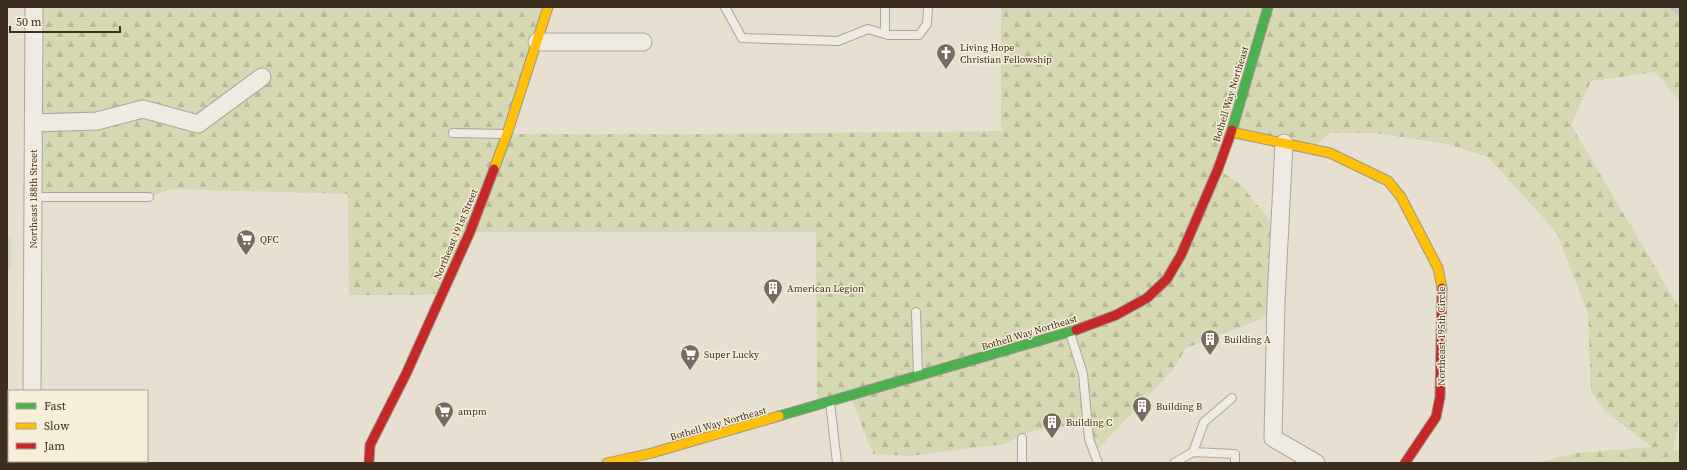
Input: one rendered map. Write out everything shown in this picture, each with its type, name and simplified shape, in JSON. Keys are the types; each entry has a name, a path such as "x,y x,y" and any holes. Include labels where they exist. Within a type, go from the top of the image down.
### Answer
{"street":[{"name":"Northeast 188th Street","path":"32,390 34,7"},
{"name":"Northeast 191st Street","path":"368,463 370,445 406,374 470,232 507,134 548,7"},
{"name":"Bothell Way Northeast","path":"607,463 652,453 1069,332 1116,315 1147,298 1168,279 1182,255 1218,169 1231,132 1268,7"},
{"path":"537,42 643,42"},
{"path":"34,122 97,121 143,109 198,124 262,77"},
{"name":"Northeast 195th Circle","path":"1231,132 1330,153 1388,181 1401,197 1438,268 1442,286 1440,397 1436,417 1405,463"},
{"path":"1284,143 1276,301 1273,438 1316,463"}],"lane":[{"path":"725,7 742,38 838,41 868,29 885,34 919,35 927,24 928,7"},
{"path":"885,7 885,34"},
{"path":"453,133 507,134"},
{"path":"33,197 149,197"},
{"path":"916,312 918,376"},
{"path":"1069,332 1083,374 1089,439 1098,463"},
{"path":"1192,452 1204,422 1232,398"},
{"path":"830,402 837,463"},
{"path":"1022,438 1022,463"},
{"path":"1174,463 1192,452 1235,454 1235,463"}],"green space":[{"path":"34,7 548,7 507,134 710,134 1001,131 1001,7 1680,7 1680,101 1655,72 1591,81 1571,125 1680,309 1680,413 1673,450 1680,451 1680,463 1536,463 1576,453 1652,447 1606,412 1591,392 1588,314 1557,233 1488,157 1447,144 1375,133 1329,133 1312,149 1231,132 1218,169 1241,185 1279,232 1276,301 1262,319 1186,348 1172,371 1094,453 1087,423 1031,431 1004,444 910,456 873,454 850,396 817,406 816,232 470,232 442,293 423,295 349,295 348,194 172,189 149,197 33,197"},
{"path":"7,237 11,237 11,269 7,269"}],"waterway":[{"path":"1672,7 1680,14"}],"traffic: fast":[{"path":"1232,130 1268,7"},
{"path":"779,416 1076,330"}],"traffic: slow":[{"path":"494,169 507,134 548,7"},
{"path":"1231,132 1330,153 1388,181 1401,197 1438,268 1442,288"},
{"path":"607,463 652,453 779,416"}],"traffic: jam":[{"path":"1076,330 1116,315 1147,298 1167,279 1181,255 1218,169 1232,130"},
{"path":"369,463 370,445 406,374 470,232 494,169"},
{"path":"1405,463 1436,417 1440,397 1442,288"}],"place":[{"name":"Living Hope Christian Fellowship","path":"946,70"},
{"name":"QFC","path":"246,256"},
{"name":"American Legion","path":"773,305"},
{"name":"Building A","path":"1210,356"},
{"name":"Super Lucky","path":"690,371"},
{"name":"Building B","path":"1142,423"},
{"name":"ampm","path":"444,428"},
{"name":"Building C","path":"1052,439"}]}
